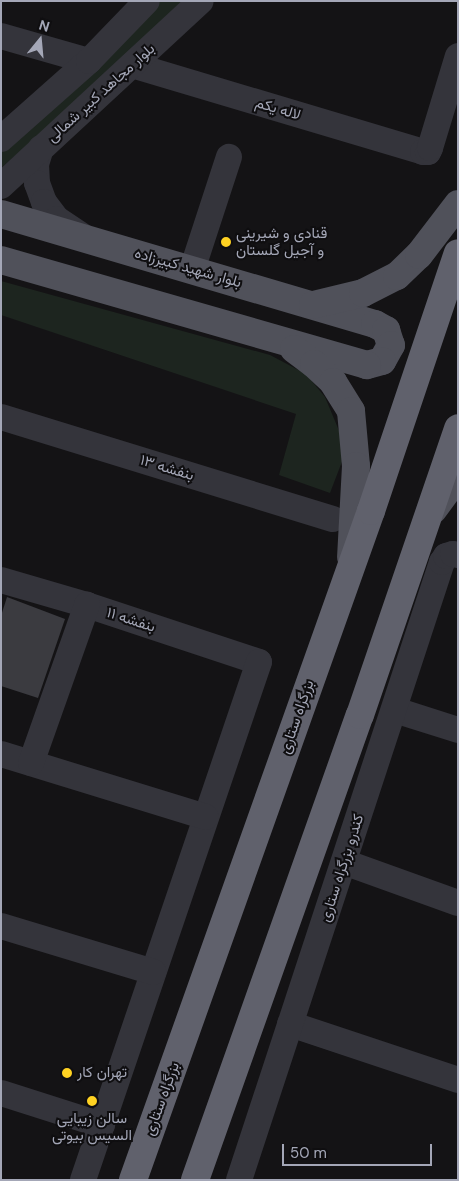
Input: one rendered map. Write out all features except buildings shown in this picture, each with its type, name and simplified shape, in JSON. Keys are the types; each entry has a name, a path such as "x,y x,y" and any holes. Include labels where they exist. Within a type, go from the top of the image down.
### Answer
{"highway":[{"name":"بزرگراه ستاری","path":"133,1180 351,562 371,511 458,254"},
{"path":"195,1180 429,516 458,428"}],"main road":[{"path":"313,305 363,293 397,276 419,255 458,204"},
{"name":"بلوار شهید کبیرزاده","path":"1,214 375,324 386,330 391,345 382,361 367,365 278,338"},
{"path":"1,260 278,338 314,364 333,382 351,411 356,466 351,562"},
{"path":"429,516 458,476"}],"street":[{"path":"1,139 89,61 147,1"},
{"name":"بلوار مجاهد کبیر شمالی","path":"1,186 201,1"},
{"path":"1,36 89,61"},
{"name":"لاله یکم","path":"132,65 428,152 458,56"},
{"path":"40,148 36,164 37,183 44,202 57,219 87,239"},
{"path":"192,270 229,157"},
{"name":"بنفشه ۱۳","path":"1,417 333,519"},
{"name":"کندرو بزرگراه ستاری","path":"239,1180 395,710 452,556"},
{"name":"بنفشه ۱۱","path":"1,580 87,605 259,662 206,818"},
{"path":"31,763 87,605"},
{"path":"395,710 458,730"},
{"path":"1,754 206,818 83,1180"},
{"path":"344,862 458,903"},
{"path":"1,926 153,972"},
{"path":"290,1024 458,1080"},
{"path":"1,1093 102,1125"}],"shaded area":[{"path":"160,1 194,1 1,168 1,149 76,82"},
{"path":"1,281 270,355 306,374 325,397 340,433 343,459 330,493 279,475 296,414 1,315"}],"place":[{"name":"قنادی و شیرینی و آجیل گلستان","path":"226,242"},
{"name":"تهران کار","path":"67,1073"},
{"name":"سالن زیبایی السیس بیوتی","path":"92,1101"}]}
